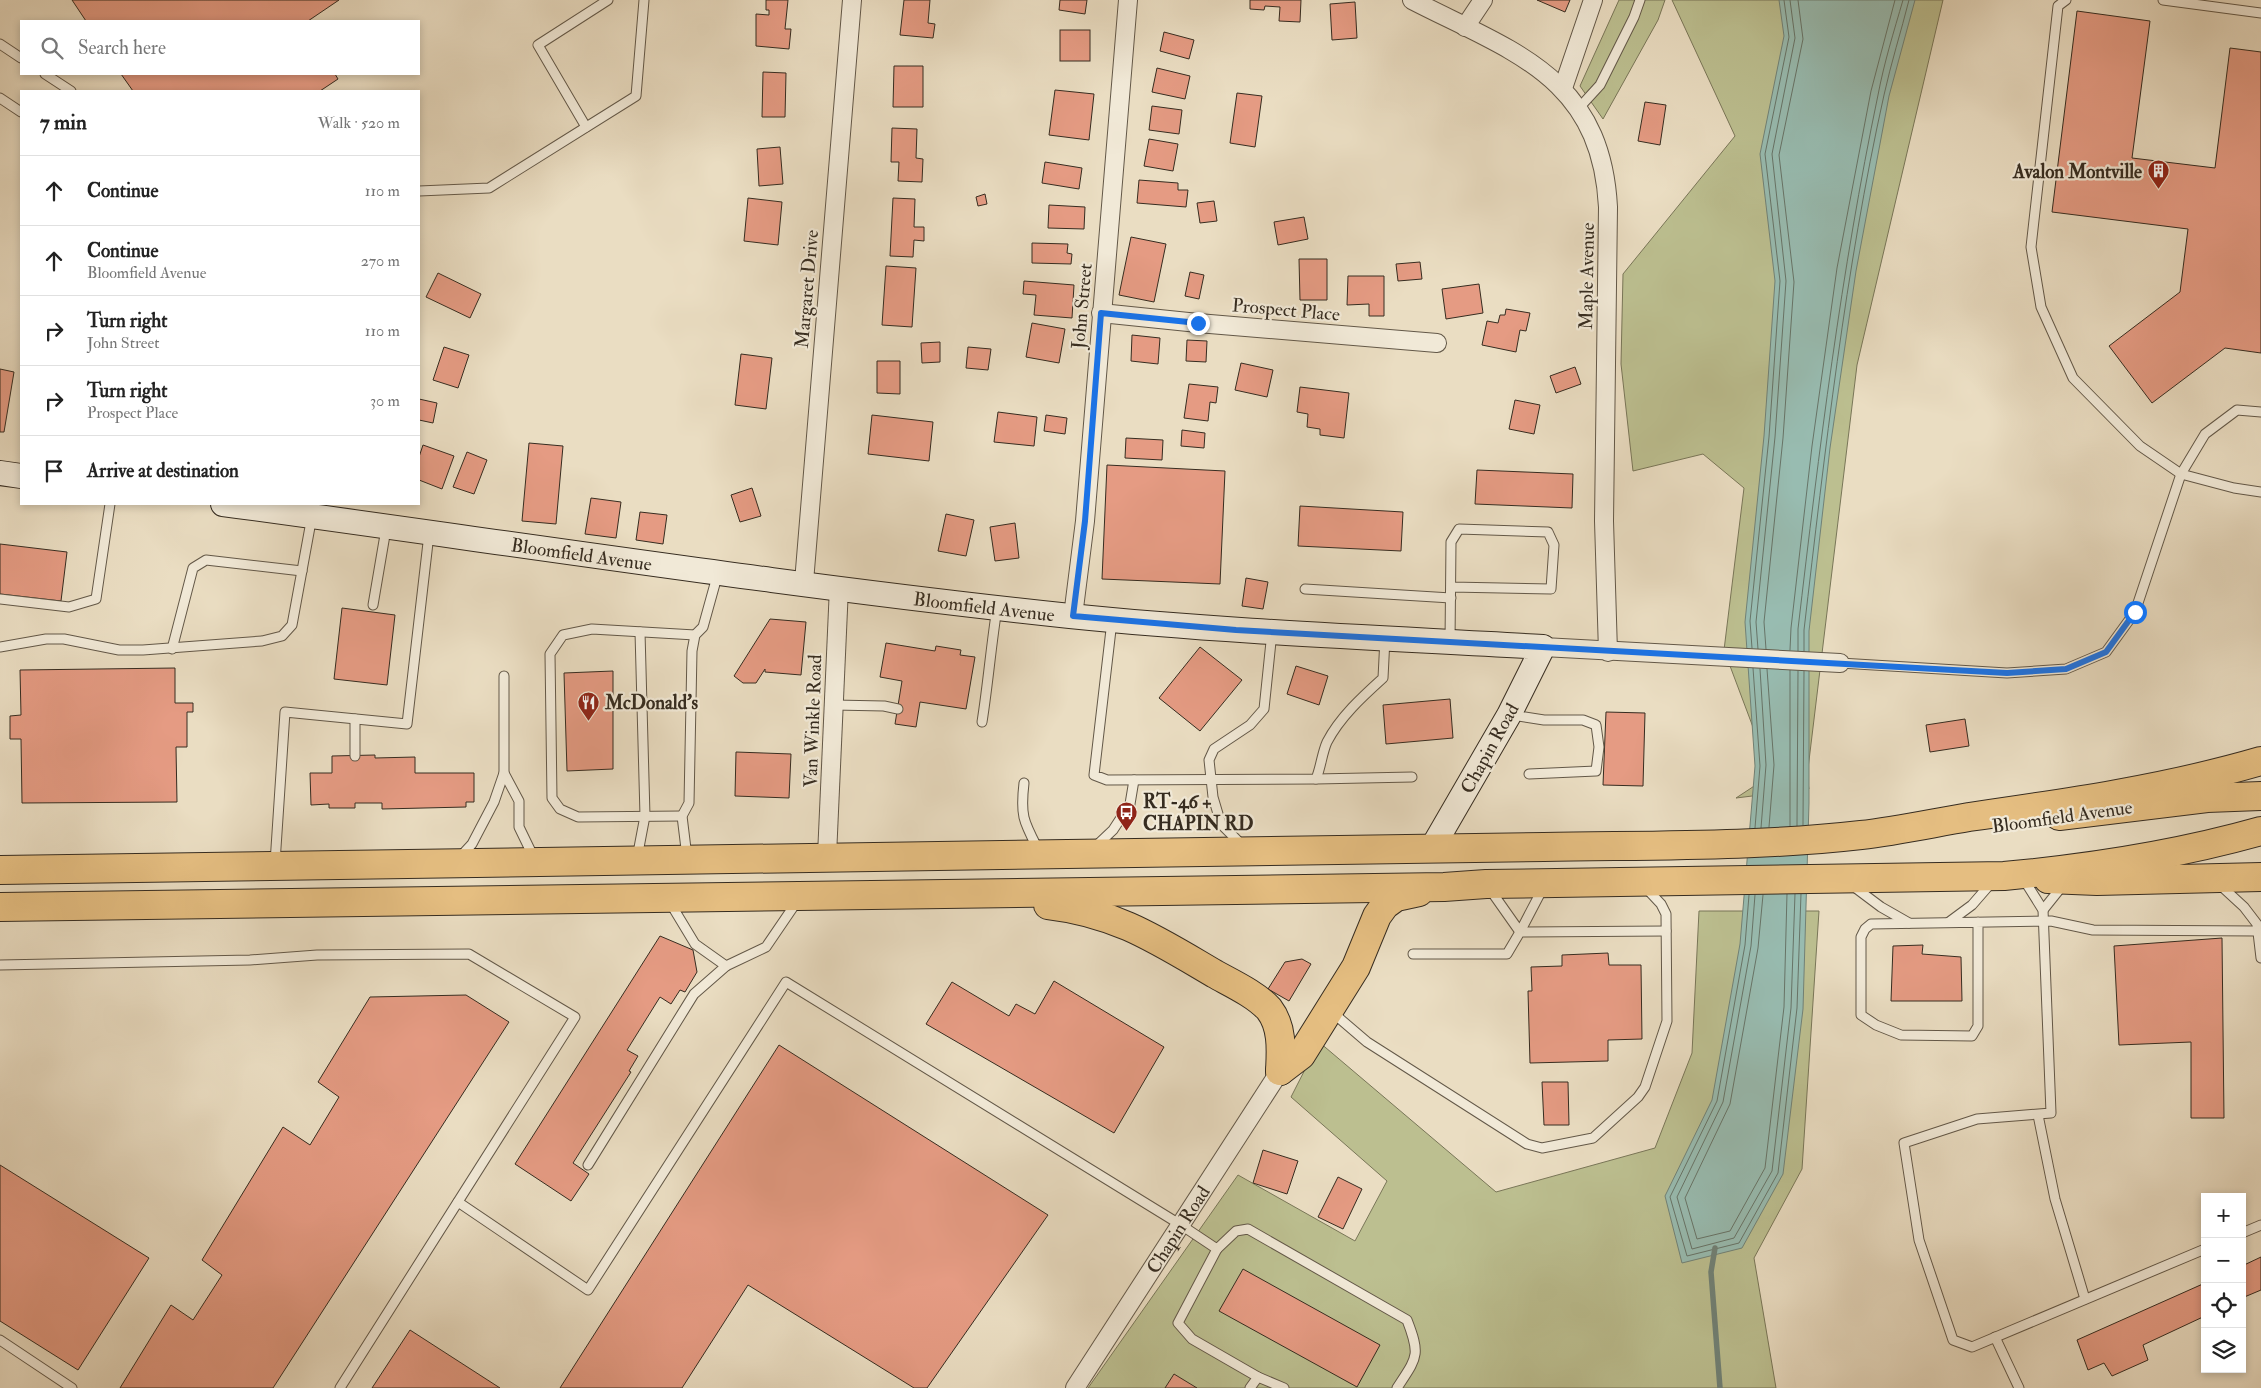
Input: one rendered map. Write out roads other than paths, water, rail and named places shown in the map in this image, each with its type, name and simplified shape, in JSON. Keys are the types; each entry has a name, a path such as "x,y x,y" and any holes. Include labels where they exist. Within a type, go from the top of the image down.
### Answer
{"main road":[{"path":"0,870 1432,848 1714,843 1814,839 1862,835 2130,792 2204,777 2261,760"},
{"name":"Bloomfield Avenue","path":"1862,835 1941,832 2206,798 2261,796"},
{"path":"2009,876 2082,868 2165,855 2261,831"},
{"path":"0,908 1444,887 1486,884 1712,880 2009,876 2069,880 2261,877"},
{"path":"1280,1072 1301,1055 1356,967 1368,932 1385,905 1396,898 1444,887"},
{"path":"958,893 1079,909 1115,920 1151,936 1252,995 1269,1010 1277,1024 1281,1042 1280,1072"}],"street":[{"name":"Margaret Drive","path":"804,582 852,0"},
{"name":"John Street","path":"1073,616 1085,521 1128,0"},
{"name":"Maple Avenue","path":"1412,0 1532,62 1562,88 1578,109 1597,142 1607,180 1604,521 1608,652"},
{"path":"1465,28 1483,0"},
{"path":"1562,88 1592,0"},
{"name":"Prospect Place","path":"1101,313 1437,343"},
{"path":"0,473 20,476"},
{"name":"Bloomfield Avenue","path":"240,505 839,587 1073,616 1272,632 1608,652 1840,663"},
{"name":"Van Winkle Road","path":"827,856 839,587"},
{"name":"Chapin Road","path":"1432,848 1509,715 1543,647"},
{"name":"Chapin Road","path":"1075,1388 1280,1072"}],"lane":[{"path":"586,127 538,45 608,0"},
{"path":"420,191 489,188 636,96 644,0"},
{"path":"1578,109 1600,85 1640,0"},
{"path":"2066,0 2058,6 2031,247 2041,307 2073,378 2140,446 2181,474 2234,488 2261,492"},
{"path":"2163,0 2261,13"},
{"path":"0,44 20,57"},
{"path":"47,75 69,90"},
{"path":"0,98 20,111"},
{"path":"1840,663 2007,673 2066,669 2106,652 2135,612 2181,474 2205,434 2237,410 2261,412"},
{"path":"0,599 69,607 96,599 110,505"},
{"path":"0,647 46,639 64,639 119,650 172,649 262,641 282,636 292,625 312,516"},
{"path":"373,605 386,526"},
{"path":"1450,642 1451,542 1459,529 1548,532 1554,545 1551,589 1451,587"},
{"path":"275,866 284,712 407,724 429,532"},
{"path":"172,649 193,568 206,560 302,571"},
{"path":"688,860 682,816 689,803 692,652 695,635 703,627 719,571"},
{"path":"1305,589 1451,598"},
{"path":"982,722 997,608"},
{"path":"1112,619 1094,774 1107,780 1412,778"},
{"path":"682,816 578,817 560,809 552,798 550,654 563,634 592,629 695,635"},
{"path":"636,861 645,816 640,632"},
{"path":"1247,850 1220,824 1213,797 1209,760 1214,749 1250,725 1264,709 1272,632"},
{"path":"1316,779 1322,765 1326,744 1338,724 1366,693 1383,678 1385,638"},
{"path":"454,863 472,844 494,802 504,773 504,676"},
{"path":"834,704 884,706 898,709"},
{"path":"1509,715 1544,720 1583,720 1596,725 1599,746 1596,771 1529,774"},
{"path":"355,719 355,756"},
{"path":"504,773 519,801 519,827 537,862"},
{"path":"1090,852 1112,830 1130,804 1134,780"},
{"path":"1024,783 1021,808 1024,821 1040,854"},
{"path":"1949,923 2009,876 2043,910"},
{"path":"2213,878 2244,907 2258,924 2261,958"},
{"path":"1825,879 1860,890 1881,907 1910,924"},
{"path":"2069,880 2059,888 2043,910 2051,1114 1978,1120 1904,1143 1919,1240 1953,1340 1972,1347 2201,1251"},
{"path":"1328,1009 1367,1042 1527,1144 1542,1148 1593,1138 1638,1097 1645,1087 1667,1021 1666,914 1661,904 1639,882"},
{"path":"1413,954 1506,954 1546,883"},
{"path":"1486,884 1520,932"},
{"path":"588,1165 694,994 726,966 766,947 801,895"},
{"path":"666,897 695,944 726,966"},
{"path":"1978,922 1978,1026 1972,1036 1901,1036 1876,1025 1861,1015 1861,936 1864,929 1871,924 1910,924 1978,922 2051,921 2093,930 2258,924"},
{"path":"1520,932 1666,931"},
{"path":"0,965 232,961 317,955 469,954 575,1017 340,1388"},
{"path":"458,1202 588,1290 786,982 1217,1249"},
{"path":"2038,1115 2055,1199 2085,1299"},
{"path":"2246,1232 2261,1226"},
{"path":"1284,1388 1258,1377 1192,1339 1178,1323 1217,1249 1236,1231 1248,1230 1407,1320 1415,1340 1416,1359 1397,1388"},
{"path":"1995,1337 2019,1388"},
{"path":"0,1340 72,1388"},
{"path":"1250,1388 1258,1377"}],"water":[{"path":"1779,0 1915,0 1889,96 1856,271 1830,448 1809,631 1809,803 1803,1009 1783,1174 1742,1248 1682,1263 1665,1196 1712,1100 1740,944 1755,766 1745,622 1764,436 1775,281 1760,154 1784,36"}],"waterway":[{"path":"1715,1248 1711,1272 1720,1388"}],"place":[{"name":"Avalon Montville","path":"2158,190"},
{"name":"McDonald's","path":"589,721"},
{"name":"RT-46 + CHAPIN RD","path":"1127,831"}]}
